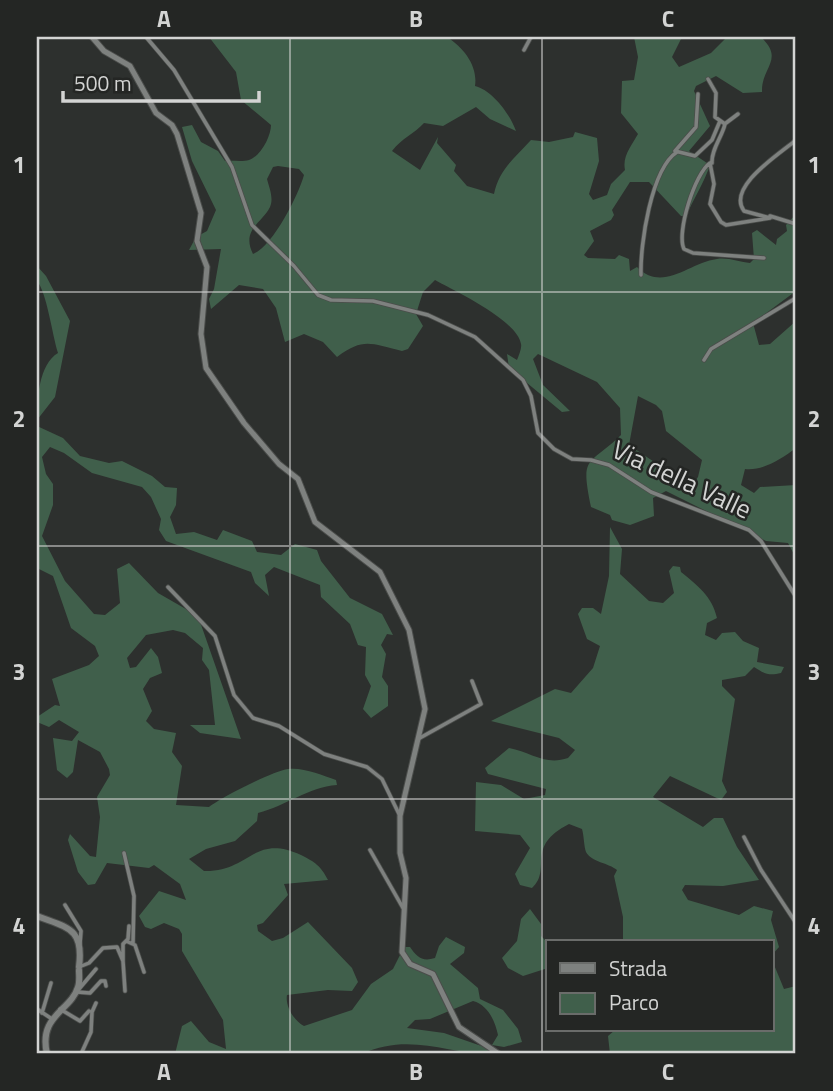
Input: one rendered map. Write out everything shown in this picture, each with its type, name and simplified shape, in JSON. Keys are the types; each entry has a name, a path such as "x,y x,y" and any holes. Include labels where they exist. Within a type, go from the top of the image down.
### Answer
{"main road":[{"path":"37,916 70,929 80,944 76,992 52,1019 45,1039 47,1054"}],"street":[{"path":"92,37 105,52 130,66 156,113 176,132 201,213 197,241 207,269 201,334 202,358 207,370 246,425 277,461 299,481 317,524 380,572 408,628 413,663 425,704 400,816 400,850 406,878 401,946 406,960 433,974 458,1027 499,1054"},
{"name":"Via della Valle","path":"146,37 174,70 230,163 252,225 292,263 318,295 331,300 373,301 423,314 475,337 523,380 531,396 538,433 551,447 570,459 593,460 611,466 651,492 749,530 761,541 796,597"},
{"path":"524,50 531,37"},
{"path":"708,79 715,89 715,116 725,125"},
{"path":"641,275 643,235 655,190 667,162 677,152 675,149 696,127 698,94"},
{"path":"738,114 725,125 721,141 712,155 714,186 710,203 721,222 727,225 769,219 770,216"},
{"path":"677,152 695,156 712,140 720,121"},
{"path":"796,140 750,177 741,198 741,208 746,213 770,216 796,224"},
{"path":"713,169 711,164 706,165 690,196 681,238 682,247 693,253 764,258"},
{"path":"704,360 712,349 796,298"},
{"path":"167,587 215,636 234,695 253,718 279,726 324,754 367,767 382,779 400,816"},
{"path":"416,740 481,704 472,681"},
{"path":"744,837 761,870 796,923"},
{"path":"370,850 403,908"},
{"path":"124,853 134,896 133,943 144,972"},
{"path":"65,905 81,929 80,944"},
{"path":"125,990 123,944 129,926"},
{"path":"126,941 133,943"},
{"path":"79,967 92,961 103,948 118,948 123,961"},
{"path":"76,992 96,969"},
{"path":"76,992 90,993 101,981 106,982 106,986"},
{"path":"42,1013 51,983"},
{"path":"80,1054 91,1032 92,1013 96,1003"},
{"path":"37,1009 52,1019"},
{"path":"60,1009 80,1021 89,1011"}],"green space":[{"path":"209,37 447,37 459,46 472,65 475,86 488,92 500,104 516,131 490,119 476,107 443,126 424,123 392,151 420,170 438,137 437,143 456,165 454,171 467,186 494,194 504,171 531,140 549,142 573,137 575,132 597,138 599,161 589,194 593,200 607,195 611,184 625,170 626,155 638,134 621,113 622,81 634,80 638,57 634,37 682,37 672,57 679,67 711,53 727,37 761,37 768,45 772,58 762,92 743,93 716,76 696,86 694,91 710,126 689,151 710,165 686,216 681,216 649,182 630,182 612,210 614,215 611,220 590,231 594,241 584,255 588,258 615,259 619,255 629,259 630,271 637,267 656,277 666,277 717,259 750,263 754,259 752,233 757,230 776,245 777,239 787,231 786,225 796,214 796,291 753,323 759,345 770,344 796,321 796,448 765,466 745,469 741,485 754,493 760,487 796,485 796,558 788,543 766,541 666,491 653,498 654,516 630,525 612,520 610,515 591,507 587,469 594,458 621,435 620,408 597,382 538,354 533,359 543,385 570,411 562,412 509,368 507,354 517,360 521,346 509,325 484,307 435,280 423,292 416,314 423,326 408,349 402,351 361,344 337,357 323,342 304,334 285,342 276,308 263,289 239,285 211,309 209,299 214,289 221,249 189,250 196,237 207,231 216,210 192,161 182,127 192,125 201,142 218,151 225,161 246,161 258,154 267,140 271,125 241,100 236,72","holes":["273,167 299,169 304,175 276,231 269,241 253,254 249,239 254,227 270,207 271,196 267,179","638,396 656,405 662,411 666,431 702,460 698,477 689,490 675,476 629,445"]},
{"path":"37,266 46,276 70,321 55,397 37,420 43,373 58,353 46,304 37,281"},
{"path":"37,426 63,438 80,456 109,463 122,461 152,476 165,487 177,488 176,505 170,517 176,534 194,532 217,540 223,530 252,541 257,552 281,555 295,544 317,550 321,561 350,598 382,614 393,635 387,634 381,645 386,654 382,677 388,686 388,706 371,718 363,709 371,686 365,675 366,647 358,645 350,624 321,597 320,585 274,567 265,575 269,596 255,583 251,572 166,541 159,530 161,519 151,497 142,487 92,473 64,453 50,447 42,457 46,474 53,484 53,505 42,536 65,581 94,614 105,615 120,603 117,569 129,563 158,593 198,616 241,739 200,733 190,725 215,725 209,670 202,660 203,648 185,633 173,630 146,635 127,658 130,668 136,667 151,648 158,657 162,673 150,678 143,689 152,711 146,721 154,729 176,733 172,752 182,766 176,805 209,807 248,785 288,769 306,770 336,780 337,785 316,789 258,813 257,821 235,841 206,849 189,859 204,871 219,870 261,851 285,849 310,860 323,871 328,880 284,884 288,895 263,923 257,925 258,931 272,941 283,938 308,922 352,968 358,982 352,991 328,990 287,995 287,1004 294,1017 304,1026 352,1010 371,984 393,969 404,947 410,947 420,958 435,958 446,937 465,947 464,953 450,964 478,988 480,999 503,1010 518,1029 522,1042 504,1047 492,1045 498,1035 493,1019 483,1006 473,1001 430,1019 415,1020 407,1028 444,1033 493,1050 493,1054 412,1044 379,1048 361,1054 175,1054 182,1026 191,1021 209,1042 226,1049 223,1020 182,951 182,934 179,929 164,923 151,929 145,927 139,916 159,891 186,900 180,884 154,865 149,868 107,863 95,884 88,885 78,872 68,840 70,834 90,856 96,857 100,817 97,797 110,775 109,769 100,752 78,740 73,772 67,778 57,770 53,738 72,741 79,732 59,720 49,727 37,722 37,717 55,705 60,706 52,679 89,665 99,656 95,646 71,628 53,576 37,568"},
{"path":"610,527 622,549 620,574 649,601 663,603 674,593 669,571 673,566 680,567 681,572 708,597 715,610 717,618 707,623 705,635 716,640 722,633 735,632 743,641 759,648 757,662 784,667 781,673 773,674 764,673 754,667 745,676 722,680 722,686 735,699 722,781 727,792 721,800 670,776 653,797 703,827 714,818 723,818 737,847 759,880 723,886 685,885 682,890 688,900 739,915 754,906 773,911 771,920 779,947 774,953 774,940 623,940 623,917 614,876 617,870 588,855 582,829 569,824 547,841 543,849 538,881 532,888 520,885 515,874 530,848 520,835 475,831 476,782 501,785 524,799 545,795 546,789 488,774 485,768 509,748 552,760 568,758 575,750 559,738 491,721 555,689 571,693 593,668 600,646 587,639 578,614 582,608 593,608 601,614 609,576"},
{"path":"530,909 541,924 541,936 546,941 546,969 523,976 508,968 502,958 517,941 521,919"},
{"path":"774,965 784,989 796,986 796,1054 610,1054 608,1036 613,1032 774,1032"}]}
